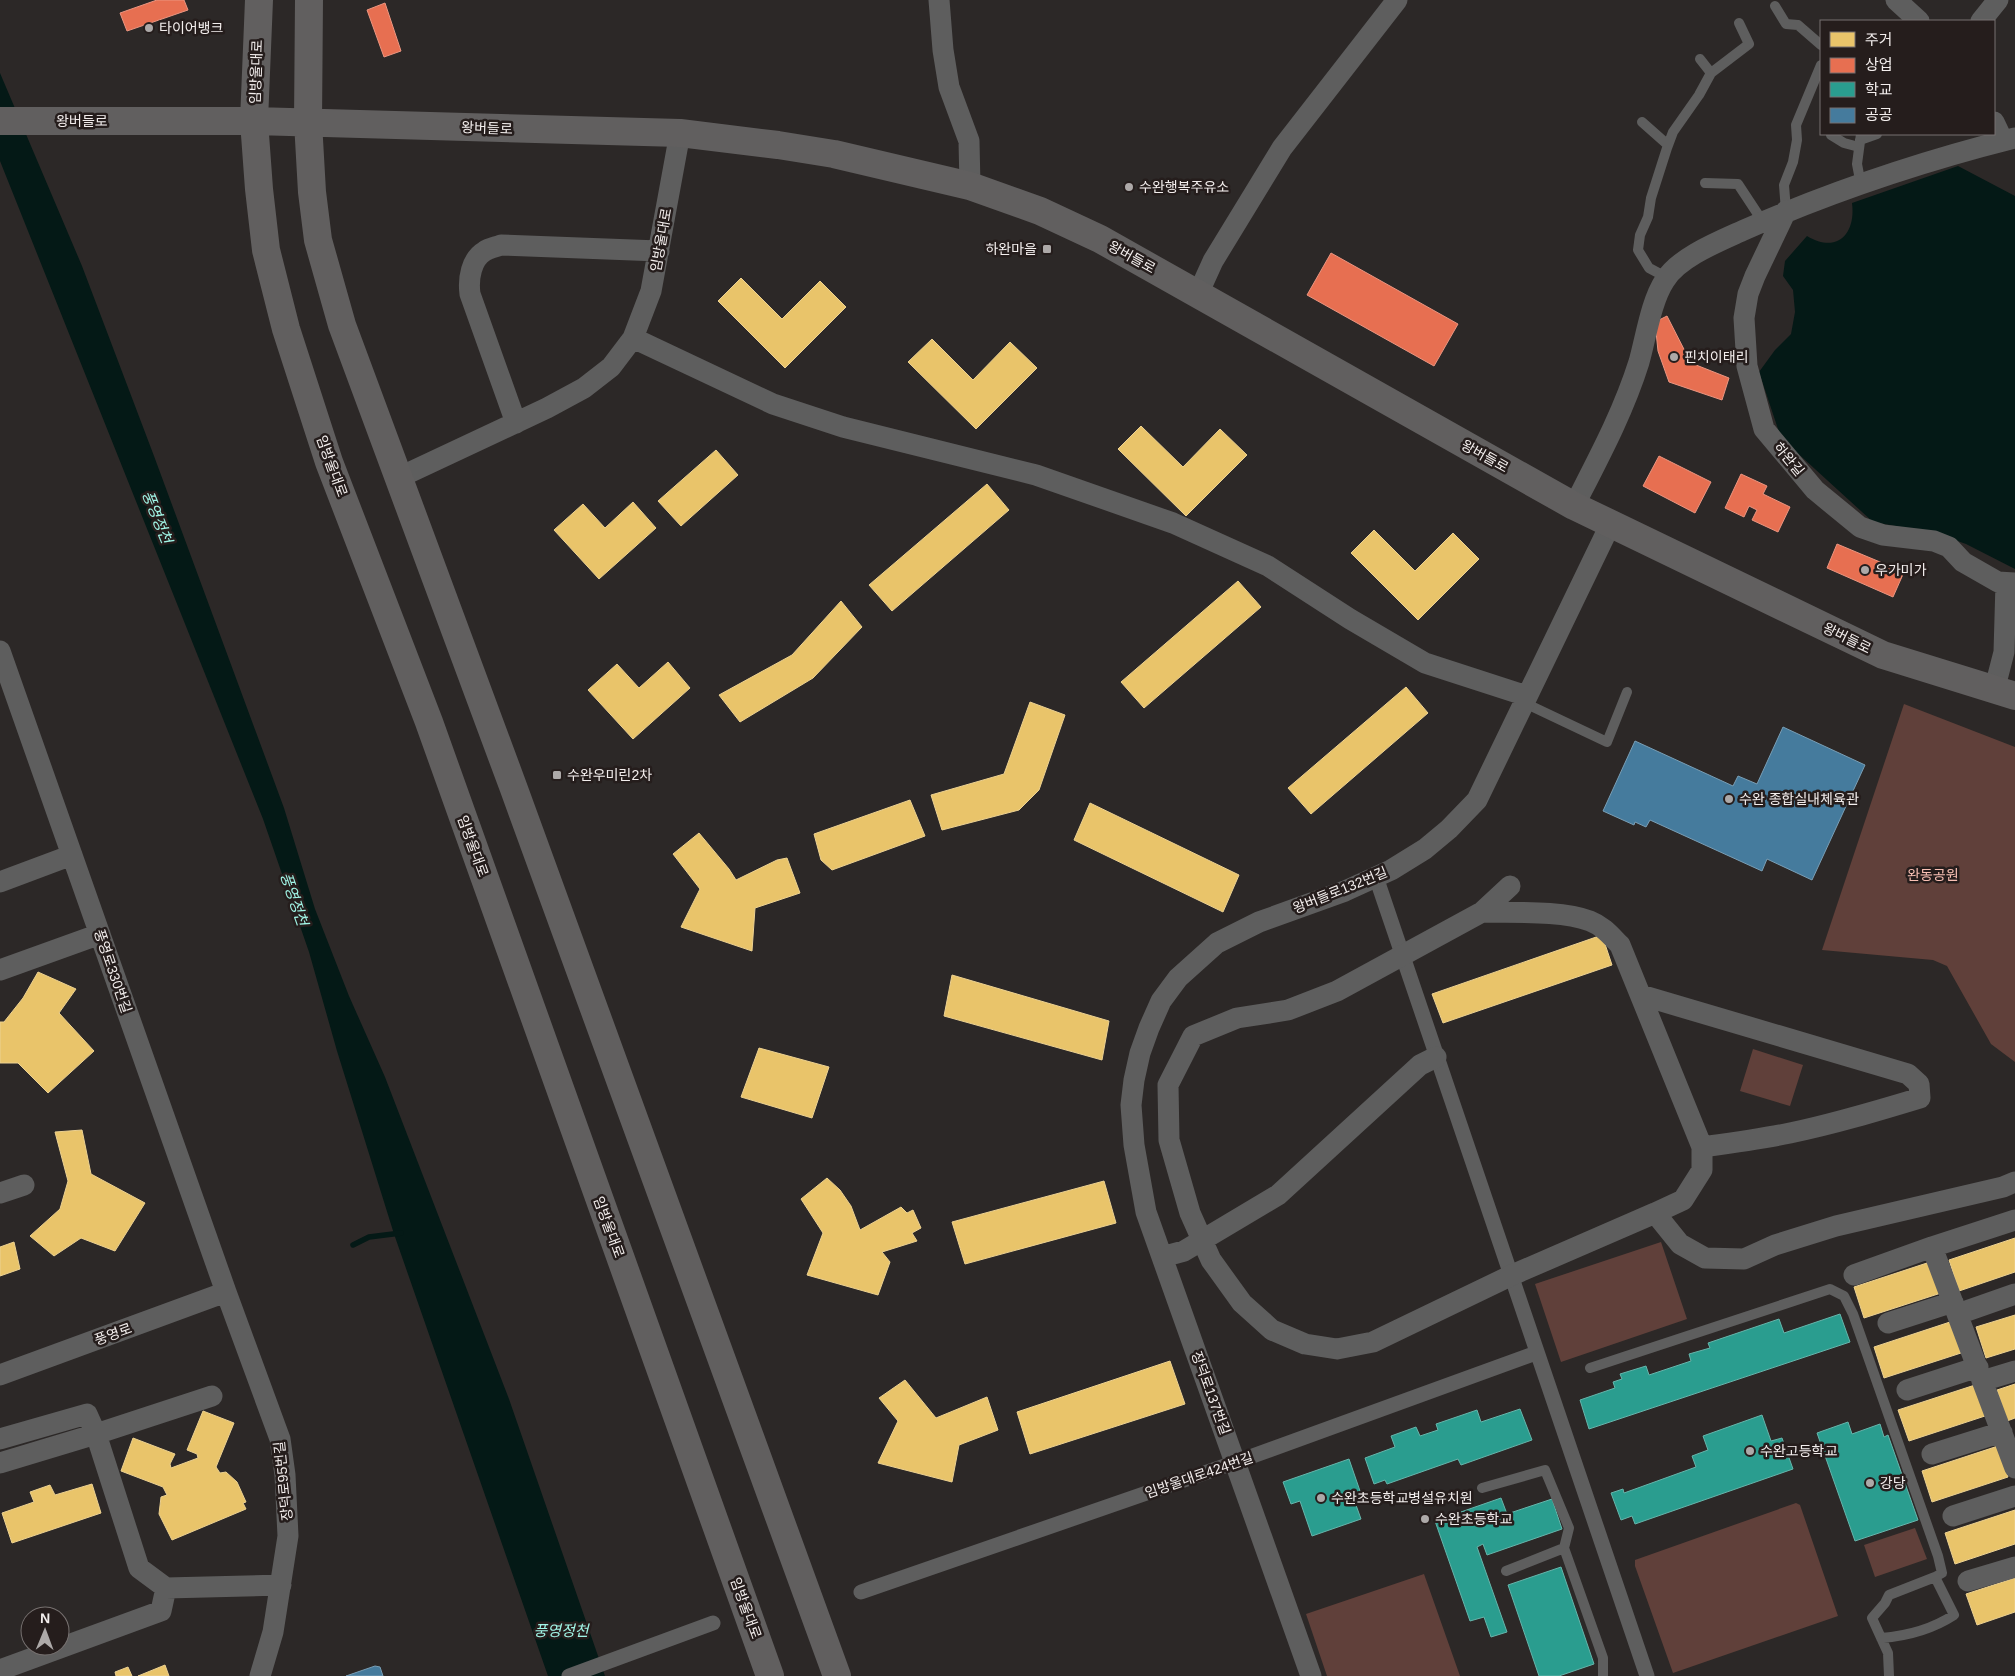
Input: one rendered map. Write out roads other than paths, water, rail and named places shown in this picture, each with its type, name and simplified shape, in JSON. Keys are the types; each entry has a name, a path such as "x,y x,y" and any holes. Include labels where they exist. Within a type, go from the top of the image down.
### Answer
{"main road":[{"name":"임방울대로","path":"259,0 254,121 259,189 266,250 286,329 329,462 428,722 770,1676"},
{"path":"309,0 308,122 312,192 318,240 342,324 400,477 837,1676"},
{"name":"왕버들로","path":"0,122 254,121 680,134 778,145 834,154 970,186 1040,212 1100,239 1574,506 1883,655 2004,694"}],"street":[{"path":"939,0 943,50 949,87 969,141 970,186"},
{"path":"1198,294 1212,261 1282,148 1397,0"},
{"path":"1896,0 1917,20"},
{"path":"1982,20 1998,0"},
{"name":"임방울대로","path":"400,477 516,423 584,388 610,367 633,338 652,292 680,134"},
{"path":"1574,506 1615,424 1638,362 1659,290 1666,277 1680,264 1716,243 1786,211 2004,134"},
{"name":"하완길","path":"1786,211 1755,276 1748,294 1744,318 1747,366 1764,429 1814,490 1860,527 1883,536 1934,541 1949,547 1963,562 1998,582 2010,583"},
{"path":"516,423 470,294 468,281 473,266 485,251 501,246 659,251"},
{"path":"633,338 773,404 843,427 1036,474 1173,523 1268,566 1350,619 1425,663 1527,696"},
{"name":"왕버들로132번길","path":"1131,1105 1140,1053 1161,1001 1178,978 1217,943 1259,922 1344,891 1391,870 1425,849 1477,800 1611,523"},
{"path":"2004,694 2004,652 2010,583"},
{"name":"풍영로330번길","path":"0,650 226,1292"},
{"path":"0,882 72,855"},
{"path":"1376,878 1647,1676"},
{"path":"1482,912 1564,916 1590,921 1605,930 1620,945 1702,1148 1702,1170 1683,1200 1510,1276 1372,1342 1337,1348 1305,1344 1272,1330 1242,1303 1211,1260 1190,1213 1169,1140 1168,1085 1193,1036 1237,1018 1288,1010 1338,991 1402,954 1482,912 1510,886"},
{"path":"0,970 100,934"},
{"path":"1640,995 1908,1074 1919,1084 1920,1098 1889,1108 1789,1133 1702,1148"},
{"path":"1162,1258 1184,1251 1278,1196 1420,1065 1436,1057"},
{"name":"장덕로137번길","path":"1131,1105 1134,1145 1146,1212 1236,1462 1310,1676"},
{"path":"1655,1213 1680,1244 1705,1258 1744,1259 1775,1245 1836,1226 2003,1187 2015,1182"},
{"path":"0,1193 24,1185"},
{"path":"1854,1275 2015,1220"},
{"path":"1932,1247 1980,1374 2008,1439 2015,1468"},
{"name":"풍영로","path":"0,1375 226,1292"},
{"name":"장덕로95번길","path":"226,1292 280,1439 285,1475 288,1536 274,1632 260,1676"},
{"path":"1888,1323 2015,1294"},
{"name":"임방울대로424번길","path":"861,1592 1236,1462 1536,1353"},
{"path":"1907,1390 1980,1374 2015,1371"},
{"path":"0,1462 96,1434 212,1396"},
{"path":"0,1439 86,1414 96,1434 139,1568 166,1588 281,1585"},
{"path":"1932,1454 2008,1439"},
{"path":"1954,1516 2015,1496"},
{"path":"1968,1581 2015,1567"},
{"path":"0,1670 161,1612 166,1588"},
{"path":"569,1676 713,1623"}],"lane":[{"path":"1776,6 1786,24 1798,25 1820,44"},
{"path":"1666,277 1649,268 1638,250 1640,235 1648,217 1651,198 1673,132 1699,95 1711,73 1749,44 1739,23"},
{"path":"1700,59 1711,73"},
{"name":"하완길","path":"1786,211 1784,185 1794,155 1797,140 1796,125 1820,68"},
{"path":"1642,122 1668,145"},
{"path":"1831,135 1844,143 1874,135"},
{"path":"1860,140 1857,164 1860,185"},
{"path":"1705,183 1738,184 1763,222"},
{"path":"1527,696 1531,706 1606,742 1627,692"},
{"path":"1590,1368 1830,1289 1844,1296 1853,1314 1938,1556 1942,1573 1889,1595 1885,1603 1872,1618 1888,1653 1889,1676"},
{"path":"1482,1488 1545,1470 1568,1528 1564,1548 1603,1658 1603,1676"},
{"path":"1506,1571 1564,1548"},
{"path":"1881,1638 1904,1636 1937,1626 1954,1615 1935,1576"}],"water":[{"name":"풍영정천","path":"0,73 82,266 154,456 284,808 315,909 349,996 385,1077 509,1399 605,1676 548,1676 394,1234 337,1051 309,952 263,819 0,161"},
{"path":"1958,166 2015,196 2015,569 1966,544 1935,533 1873,522 1781,438 1759,372 1775,350 1791,334 1795,312 1793,290 1783,276 1785,261 1807,236 1827,243 1835,242 1842,238 1851,224 1852,203"}],"waterway":[{"path":"353,1245 369,1237 401,1233"}],"place":[{"name":"타이어뱅크","path":"149,28"},
{"name":"수완행복주유소","path":"1129,187"},
{"name":"하완마을","path":"1047,249"},
{"name":"핀치이태리","path":"1674,357"},
{"name":"우가미가","path":"1865,570"},
{"name":"수완우미린2차","path":"557,775"},
{"name":"수완 종합실내체육관","path":"1729,799"},
{"name":"수완고등학교","path":"1750,1451"},
{"name":"강당","path":"1870,1483"},
{"name":"수완초등학교병설유치원","path":"1321,1498"},
{"name":"수완초등학교","path":"1425,1519"}],"park label":[{"name":"완동공원","path":"1933,875"}]}
